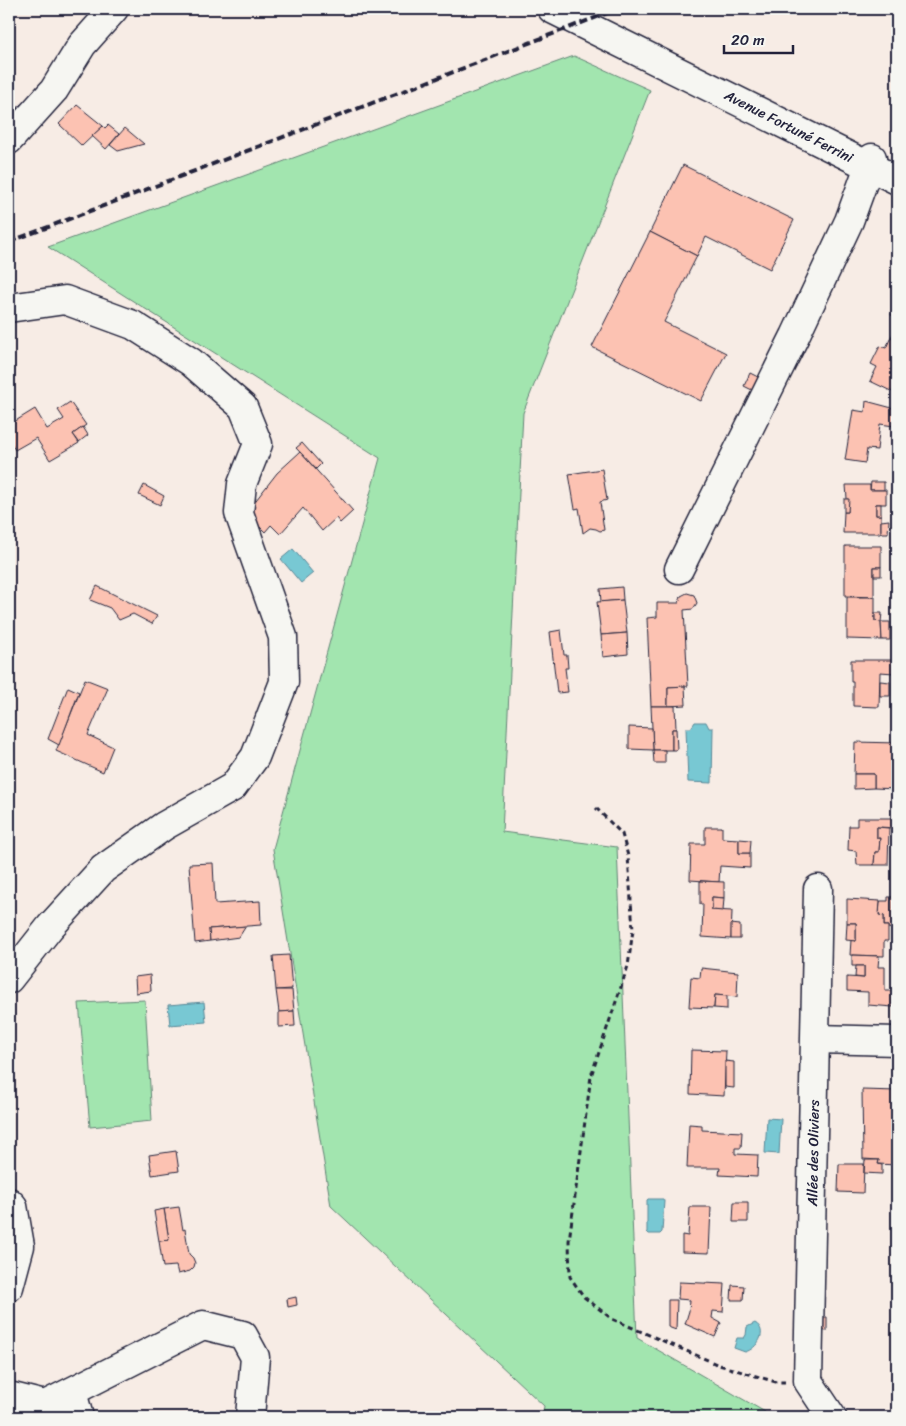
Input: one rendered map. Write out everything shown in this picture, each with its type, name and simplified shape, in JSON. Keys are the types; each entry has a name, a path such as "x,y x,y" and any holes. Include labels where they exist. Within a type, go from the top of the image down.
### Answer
{"street":[{"path":"9,140 54,90 82,45 114,9"},
{"name":"Avenue Fortuné Ferrini","path":"552,9 871,162 897,180"},
{"path":"679,569 796,336 856,203 871,162"},
{"name":"Avenue Fortuné Ferrini","path":"871,162 897,169"},
{"path":"9,308 65,300 133,325 191,362 243,407 258,444 242,484 239,513 283,637 284,682 255,757 233,787 164,826 103,869 50,927 9,980"},
{"name":"Allée des Oliviers","path":"808,1381 818,889"},
{"path":"816,1039 897,1041"},
{"path":"9,1202 13,1206 20,1246 9,1287"},
{"path":"9,1396 44,1411 75,1404 203,1325 243,1334 255,1357 250,1417"},
{"path":"808,1381 830,1414"}],"path":[{"path":"596,808 622,834 628,856 633,930 628,966 592,1076 569,1241 570,1277 584,1298 612,1319 719,1365 776,1382 808,1381"}],"green space":[{"path":"574,56 650,90 523,413 502,832 617,847 637,1338 765,1412 763,1417 542,1417 544,1406 331,1206 273,849 380,458 48,247"},
{"path":"145,1000 152,1121 90,1127 79,1003"}],"water":[{"path":"293,549 313,573 301,583 281,559"},
{"path":"695,722 706,722 709,728 713,728 712,783 688,782 686,728 691,728"},
{"path":"204,1002 206,1022 170,1025 168,1005"},
{"path":"767,1118 781,1119 779,1154 765,1153"},
{"path":"648,1199 663,1199 664,1201 662,1232 660,1234 649,1234 647,1232"},
{"path":"755,1323 761,1330 760,1339 757,1344 745,1352 734,1348 737,1338 744,1338 747,1327"}],"building":[{"path":"893,9 897,9 897,36 892,36"},
{"path":"77,105 103,126 82,146 59,124"},
{"path":"108,125 119,134 106,149 92,136 103,126 105,128"},
{"path":"125,128 144,144 118,151 110,145"},
{"path":"683,165 794,220 770,269 706,237 697,256 650,232"},
{"path":"650,232 697,256 664,322 726,353 701,401 592,347"},
{"path":"897,302 897,318 891,315"},
{"path":"894,332 897,334 897,340 891,337"},
{"path":"891,337 897,340 897,394 870,381 877,367 871,364 880,346 886,348"},
{"path":"750,373 764,380 758,393 744,386"},
{"path":"866,401 896,409 894,426 880,424 877,450 867,449 865,463 845,460 853,410 865,412"},
{"path":"70,402 86,425 73,434 79,443 50,460 36,438 15,450 9,439 9,425 35,409 47,429 64,419 58,410"},
{"path":"83,427 88,435 79,442 73,434"},
{"path":"302,443 321,464 316,469 296,448"},
{"path":"300,452 353,511 340,523 336,518 322,531 303,508 280,534 271,525 265,532 246,513 277,473"},
{"path":"602,469 607,500 600,502 604,530 600,531 590,528 583,533 579,508 575,509 569,474"},
{"path":"871,482 884,482 884,490 870,490"},
{"path":"144,485 164,496 160,505 139,495"},
{"path":"846,485 870,485 870,490 886,490 886,504 876,504 876,515 881,515 881,533 843,533 844,512 848,512"},
{"path":"844,499 849,499 848,512 844,512"},
{"path":"876,504 881,504 881,515 876,515"},
{"path":"889,520 888,533 881,533 881,521"},
{"path":"845,546 881,546 881,567 874,567 874,597 845,596"},
{"path":"874,567 881,567 881,576 874,576"},
{"path":"97,586 157,616 152,624 133,614 119,620 110,608 90,600"},
{"path":"622,587 623,600 601,602 600,589"},
{"path":"687,593 694,595 697,603 693,609 684,610 688,686 668,687 668,706 651,706 647,618 657,617 657,603 679,603 681,596"},
{"path":"847,597 875,597 875,621 881,622 882,640 847,639"},
{"path":"623,600 627,633 601,635 597,602"},
{"path":"875,613 882,613 881,622 875,621"},
{"path":"881,622 890,622 890,640 882,640"},
{"path":"561,630 564,655 567,655 568,668 565,668 568,692 557,693 550,632"},
{"path":"627,633 628,654 603,657 601,635"},
{"path":"851,660 895,660 894,673 880,672 879,707 853,706"},
{"path":"85,679 108,688 88,735 113,747 103,772 56,751"},
{"path":"880,681 890,682 890,696 880,696"},
{"path":"685,686 686,705 668,706 668,687"},
{"path":"68,687 79,692 59,745 48,739"},
{"path":"651,706 675,706 676,729 672,729 672,750 653,750"},
{"path":"629,727 652,728 653,750 629,749"},
{"path":"672,729 676,729 677,750 672,750"},
{"path":"855,742 897,743 897,789 874,788 874,774 854,774"},
{"path":"653,750 665,750 665,763 654,763"},
{"path":"854,774 874,774 874,788 854,789"},
{"path":"857,818 897,818 897,828 877,827 877,838 880,838 879,852 875,852 874,865 857,865 856,851 848,850 849,826 857,826"},
{"path":"705,827 722,827 722,838 739,839 739,853 750,853 750,868 720,866 719,882 690,880 691,844 705,844"},
{"path":"877,827 889,828 888,865 874,865 875,852 879,852 880,838 877,838"},
{"path":"739,839 751,840 750,853 739,853"},
{"path":"213,863 215,904 260,901 261,925 209,929 210,941 195,943 189,864"},
{"path":"700,881 724,882 724,898 712,897 712,910 732,911 731,939 702,937 703,904 700,904"},
{"path":"712,897 724,898 723,911 712,910"},
{"path":"888,897 894,897 893,929 884,926 884,916 879,915 880,901 888,901"},
{"path":"847,899 880,901 879,915 884,916 884,926 888,926 888,941 884,941 884,956 850,955 851,940 856,941 856,923 847,923"},
{"path":"847,923 856,923 856,941 846,940"},
{"path":"731,924 740,925 740,939 731,939"},
{"path":"246,926 239,937 210,941 209,929"},
{"path":"289,955 292,989 276,990 273,956"},
{"path":"852,955 879,956 878,967 885,967 885,991 893,991 893,1007 868,1005 868,992 847,991 847,977 864,978 864,966 852,966"},
{"path":"856,966 864,966 864,978 855,977"},
{"path":"701,968 738,972 737,997 715,995 714,1008 689,1007 691,977 700,978"},
{"path":"150,975 151,991 136,993 135,977"},
{"path":"276,990 292,990 294,1011 279,1012"},
{"path":"715,995 727,996 727,1009 714,1008"},
{"path":"294,1011 295,1026 279,1027 279,1012"},
{"path":"691,1050 726,1051 724,1096 690,1094"},
{"path":"725,1061 734,1062 734,1088 725,1087"},
{"path":"862,1090 897,1091 896,1165 878,1164 879,1160 863,1159"},
{"path":"689,1124 702,1125 702,1130 742,1132 741,1148 735,1148 735,1154 758,1155 757,1177 719,1175 720,1168 687,1168"},
{"path":"176,1151 179,1171 152,1175 149,1155"},
{"path":"865,1160 879,1160 878,1164 882,1165 882,1174 864,1173"},
{"path":"839,1164 864,1164 863,1193 838,1192"},
{"path":"734,1202 748,1202 748,1222 733,1222"},
{"path":"179,1207 189,1254 195,1263 190,1271 178,1274 176,1266 163,1267 159,1241 169,1240 164,1209"},
{"path":"690,1207 711,1207 709,1253 682,1252 682,1235 688,1236"},
{"path":"164,1209 169,1240 159,1241 154,1211"},
{"path":"679,1282 725,1284 723,1312 713,1311 712,1318 721,1323 715,1337 685,1324 690,1300 678,1299"},
{"path":"732,1285 744,1286 743,1300 731,1300"},
{"path":"296,1297 297,1305 288,1307 287,1299"},
{"path":"668,1300 677,1300 676,1330 668,1327"},
{"path":"819,1317 827,1317 827,1331 818,1330"}],"railway":[{"path":"9,242 618,9"}]}
